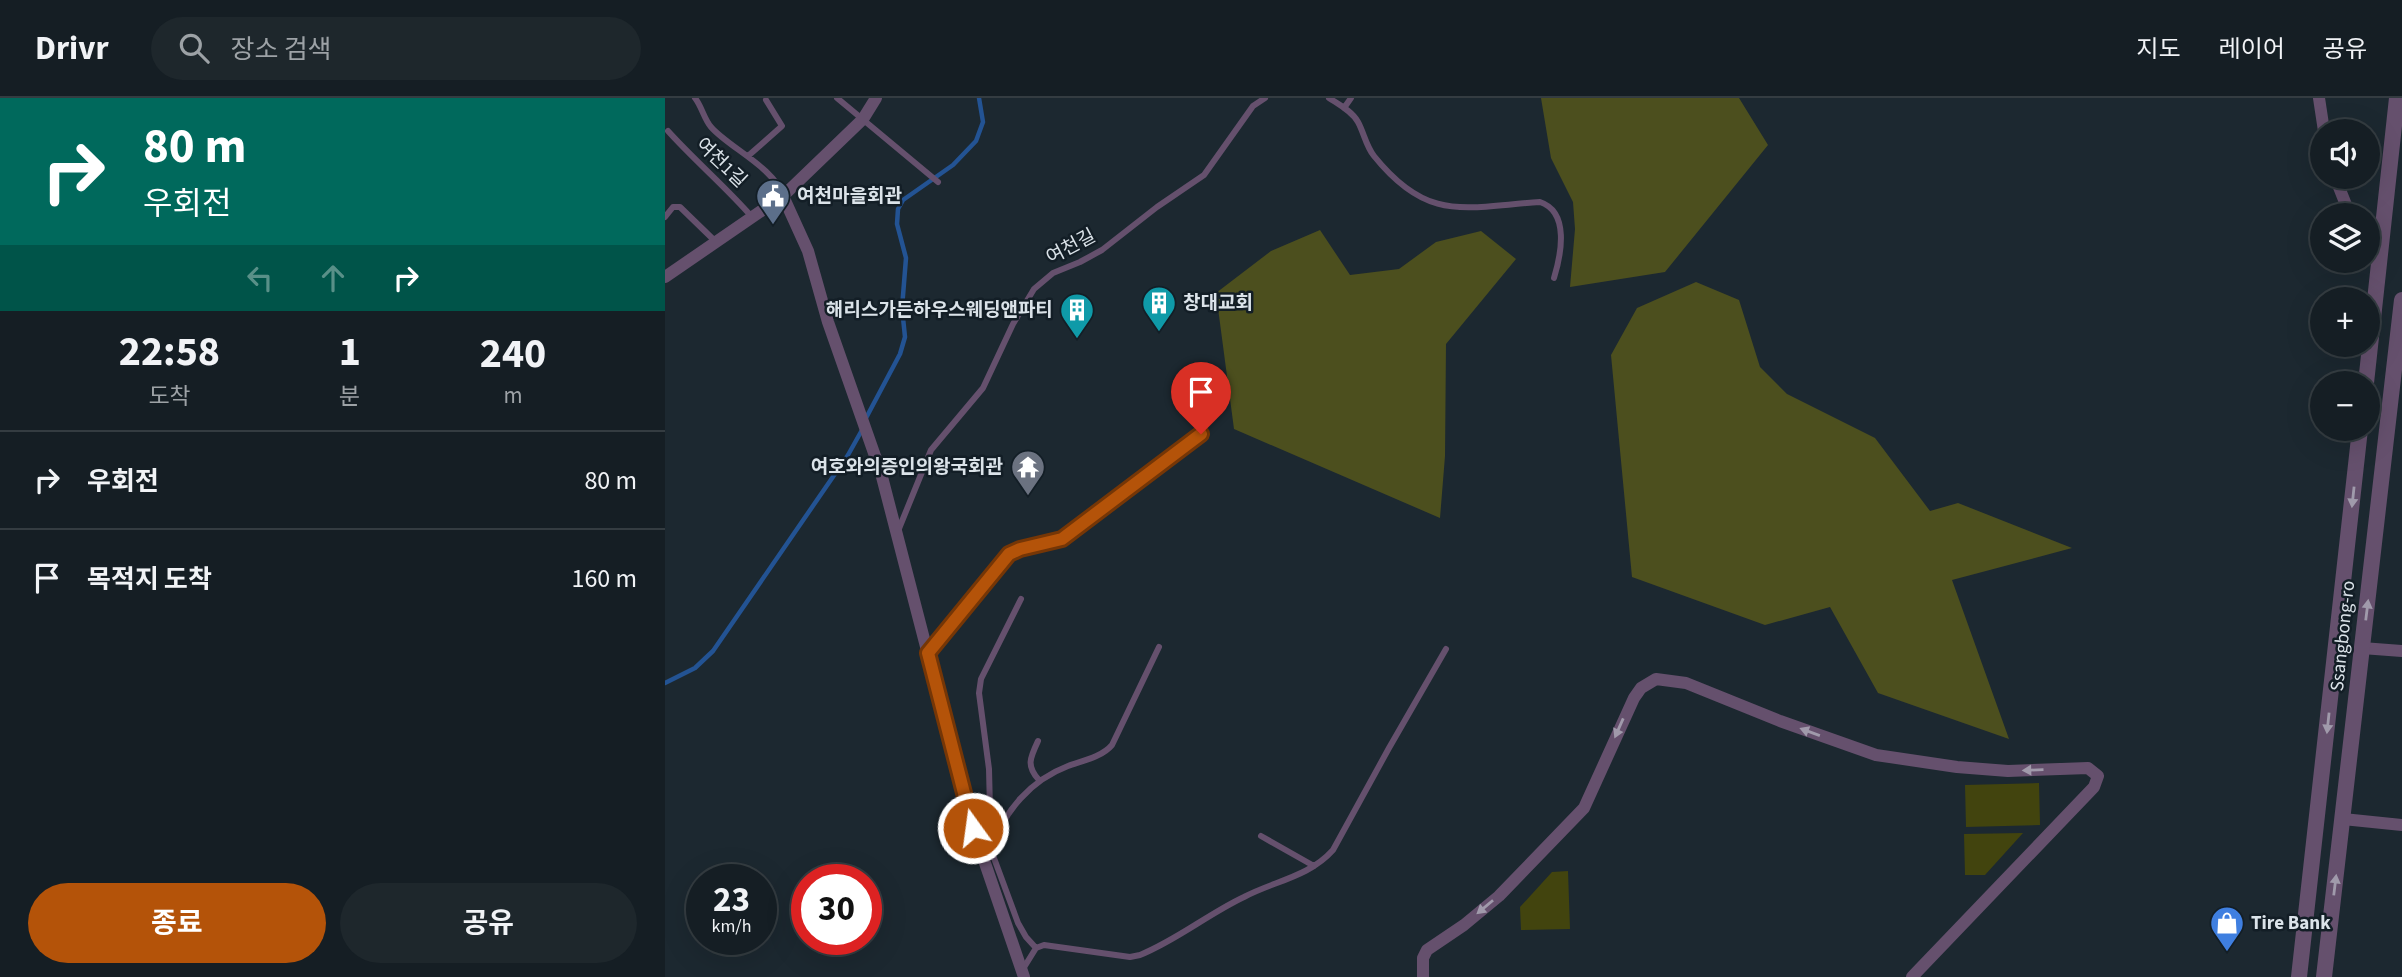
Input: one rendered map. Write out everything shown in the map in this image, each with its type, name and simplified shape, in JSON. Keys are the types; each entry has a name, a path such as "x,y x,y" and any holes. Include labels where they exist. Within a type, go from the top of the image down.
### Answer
{"street":[{"path":"665,277 783,195 863,119 876,98"},
{"path":"2319,98 2322,119"},
{"path":"2380,256 2397,98"},
{"path":"783,195 808,251 828,321 868,433 897,533 973,828 1024,973"},
{"path":"2367,371 2378,273"},
{"name":"Ssangbong-ro","path":"2324,977 2399,359 2402,300"},
{"name":"Ssangbong-ro","path":"2299,977 2360,441"},
{"path":"2362,648 2402,651"},
{"path":"1423,977 1423,958 1427,950 1464,925 1499,896 1584,808 1634,698 1641,688 1656,679 1686,683 1780,721 1876,755 1957,767 2008,771 2088,768 2098,776 2094,787 1912,977"},
{"path":"2343,820 2402,825"}],"lane":[{"path":"695,98 711,127 778,184 783,195"},
{"path":"837,98 938,181"},
{"name":"여천길","path":"897,533 931,450 983,388 1013,324 1034,289 1053,273 1102,250 1204,175 1253,106 1265,98"},
{"path":"1329,98 1358,120 1374,156 1410,191 1427,201 1450,207 1540,202 1548,205 1555,211 1559,225 1561,251 1555,278"},
{"path":"1344,108 1351,98"},
{"path":"748,156 782,126 766,100"},
{"name":"여천1길","path":"668,131 752,217"},
{"path":"665,217 673,207 680,207 716,242"},
{"path":"928,653 1009,554 1062,539 1201,434"},
{"path":"1021,599 979,687 989,769 991,849 1018,923 1026,937 1037,948"},
{"path":"991,849 1002,821 1039,780 1107,751 1159,647"},
{"path":"1024,973 1037,948 1044,945 1130,957 1140,955 1243,897 1287,881 1314,866 1333,850 1446,649"},
{"path":"1038,741 1029,764 1039,780"},
{"path":"1261,836 1314,866"}],"shaded area":[{"path":"2039,783 2040,825 1966,827 1965,785"},
{"path":"2023,833 1985,875 1965,875 1964,834"},
{"path":"1568,871 1570,929 1521,930 1520,907 1552,872"}],"green space":[{"path":"1541,98 1739,98 1768,145 1665,272 1570,287 1575,229 1573,202 1551,158"},
{"path":"1320,230 1350,275 1399,269 1436,242 1481,231 1516,259 1446,344 1445,456 1440,518 1234,429 1216,293 1271,251"},
{"path":"1696,282 1739,300 1760,367 1787,394 1875,438 1930,511 1958,503 2072,548 1952,580 2009,739 1878,693 1830,607 1765,625 1632,577 1611,355 1637,308"}],"waterway":[{"path":"866,418 900,354 905,337 902,308 906,258 897,224 898,209 903,200 953,165 976,141 983,122 979,98"},
{"path":"665,683 695,668 713,651 848,455 862,430"}],"place":[{"name":"여천마을회관","path":"773,226"},
{"name":"창대교회","path":"1159,333"},
{"name":"해리스가든하우스웨딩앤파티","path":"1077,340"},
{"name":"여호와의증인의왕국회관","path":"1028,497"},
{"name":"Tire Bank","path":"2227,953"}],"route":[{"path":"973,828 928,653 1009,554 1062,539 1201,434"}]}
